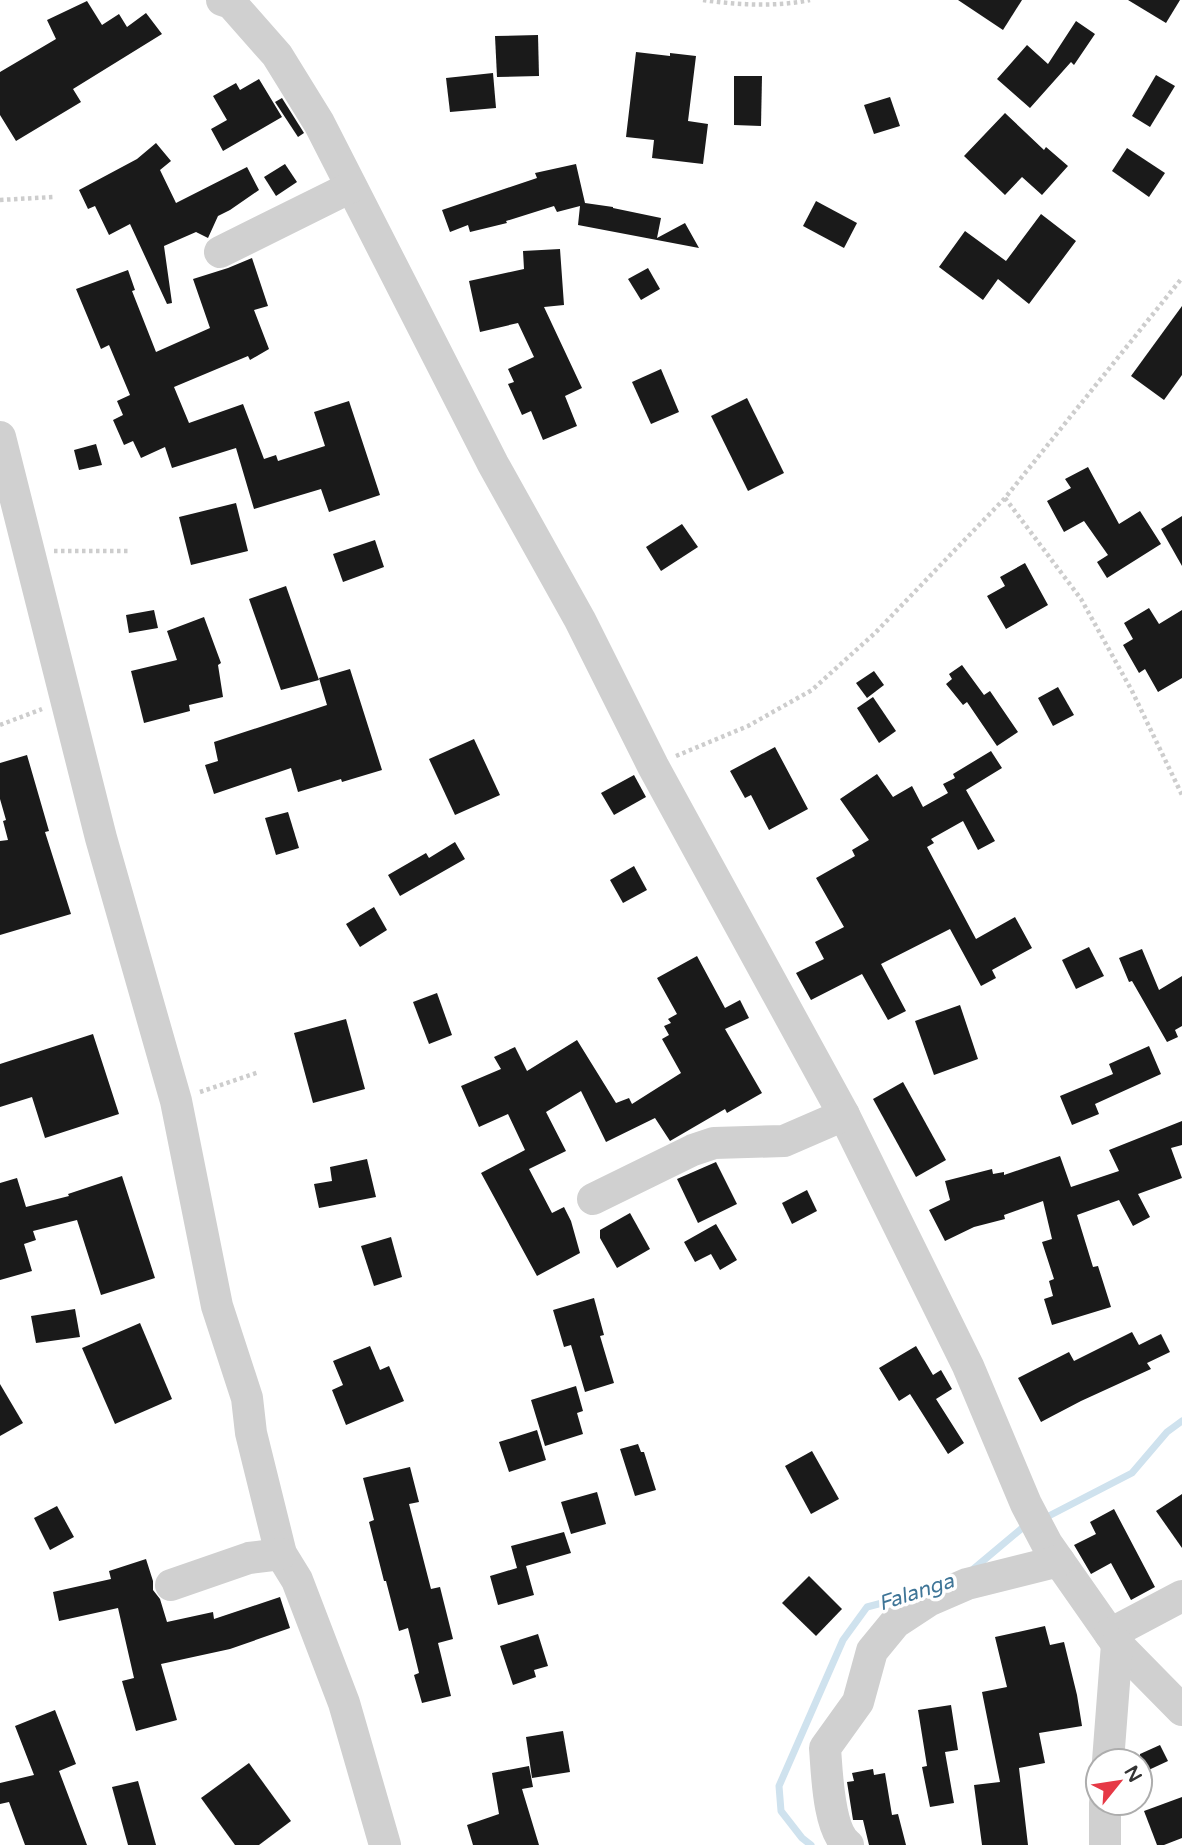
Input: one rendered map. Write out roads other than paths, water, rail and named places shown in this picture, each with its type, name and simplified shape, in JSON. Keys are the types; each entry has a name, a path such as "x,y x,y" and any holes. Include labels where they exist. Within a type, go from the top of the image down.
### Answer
{"street":[{"path":"222,0 231,3 276,55 319,123 493,464 580,620 653,766 845,1115 968,1366 1026,1504 1053,1553 1113,1639 1182,1710"},
{"path":"220,252 351,187"},
{"path":"0,437 101,838 176,1101 217,1306 247,1398 251,1433 281,1554 297,1580 344,1703 385,1845"},
{"path":"593,1199 693,1150 714,1143 784,1141 845,1115"},
{"path":"848,1845 841,1840 830,1801 825,1748 858,1702 872,1651 895,1623 930,1601 967,1584 1053,1553"},
{"path":"171,1585 249,1558 281,1554"},
{"path":"1113,1639 1182,1596"},
{"path":"1109,1747 1113,1639"},
{"path":"1105,1817 1105,1845"}],"waterway":[{"name":"Falanga","path":"1041,1520 1132,1473 1167,1432 1182,1421"},
{"name":"Falanga","path":"971,1571 1027,1526"},
{"name":"Falanga","path":"811,1845 802,1838 781,1811 779,1786 843,1640 867,1607 916,1594"}]}
